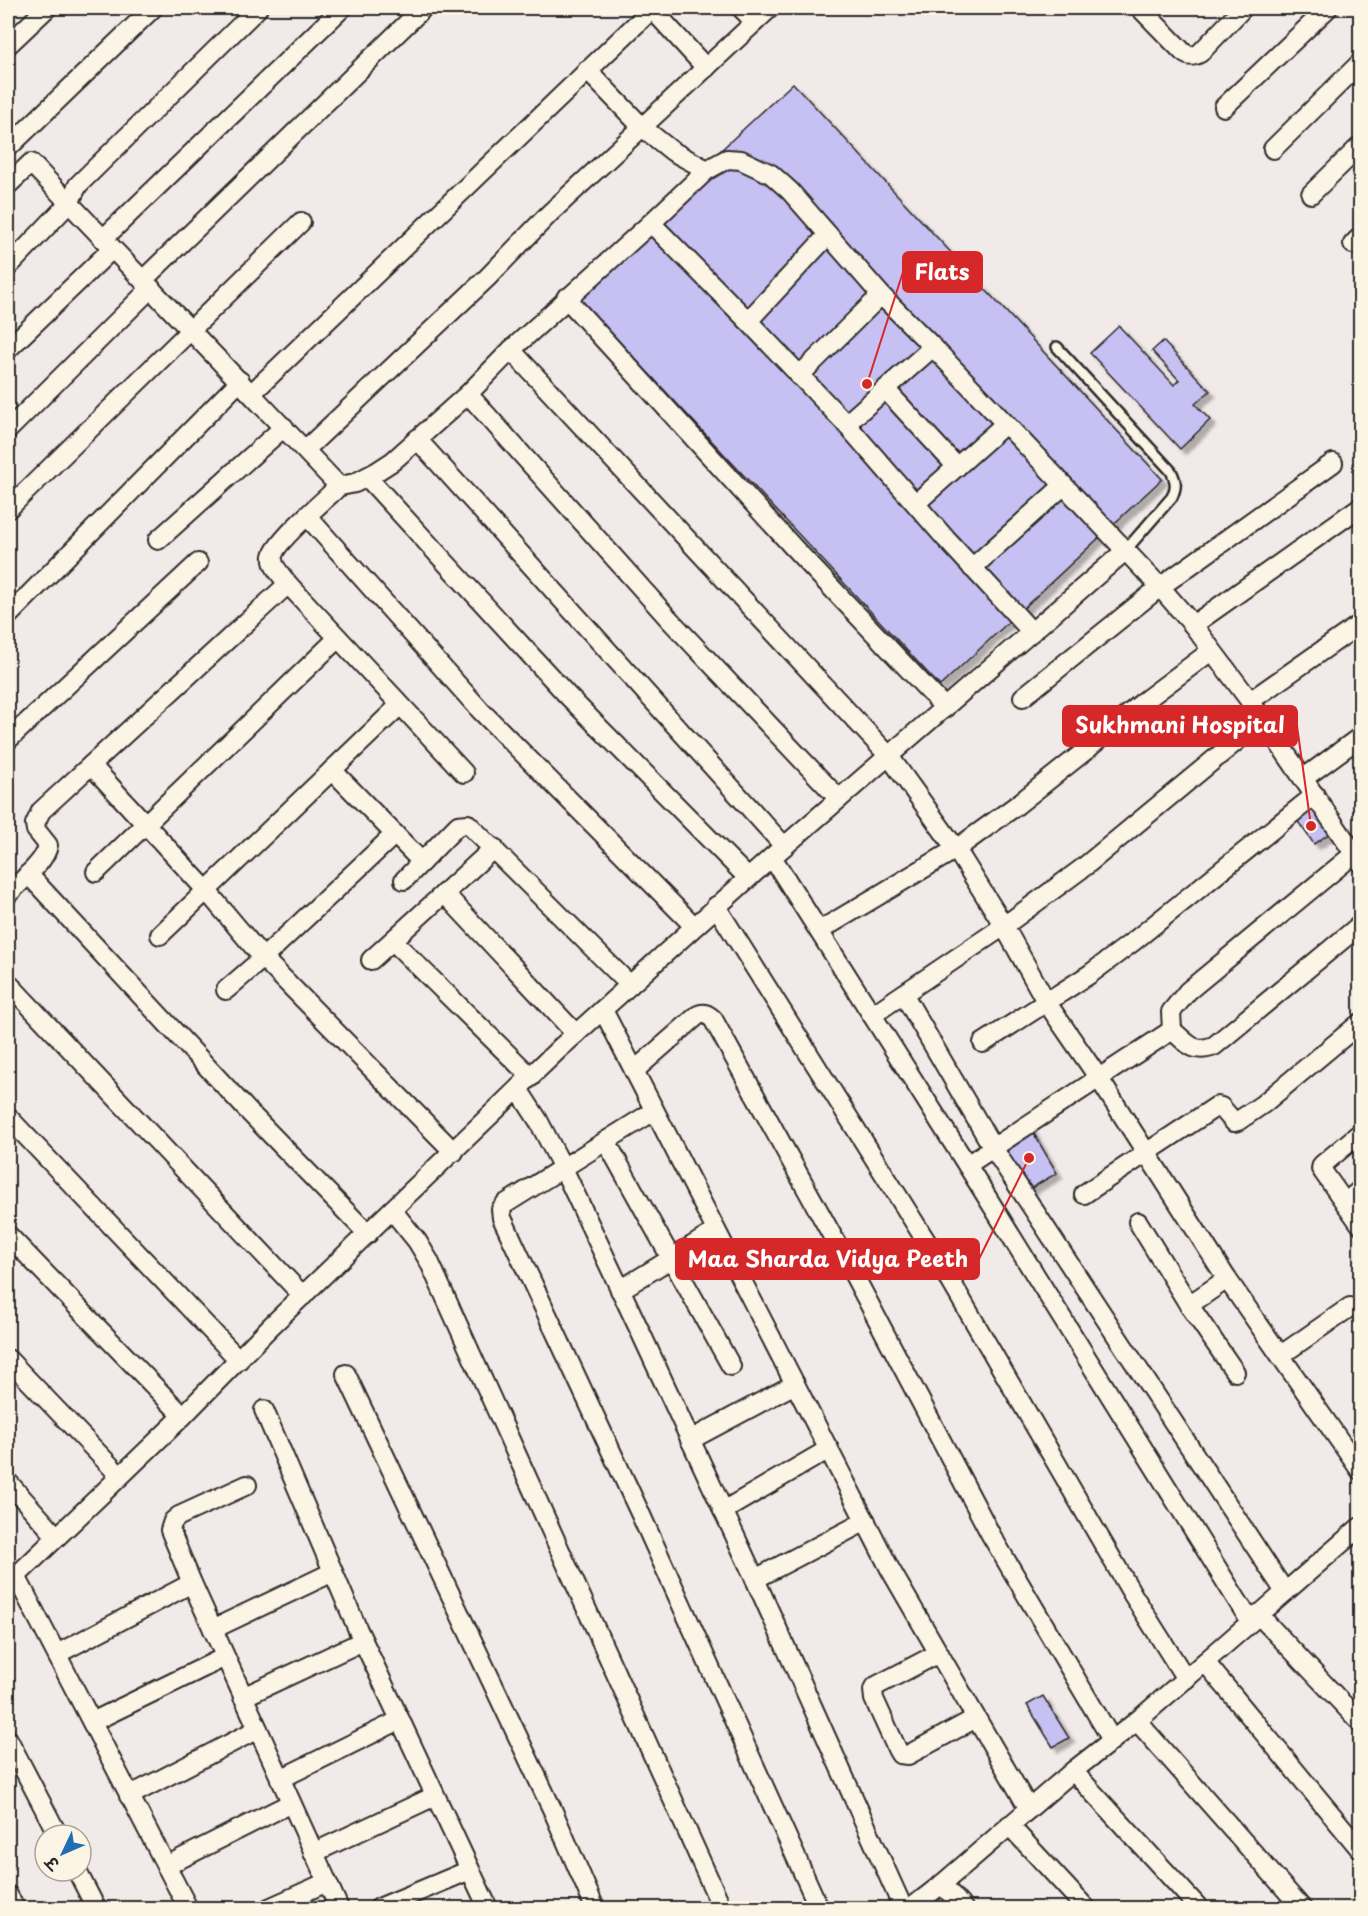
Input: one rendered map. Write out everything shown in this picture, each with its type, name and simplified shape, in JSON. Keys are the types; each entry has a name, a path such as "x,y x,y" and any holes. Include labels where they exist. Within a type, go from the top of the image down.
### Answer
{"street":[{"path":"8,45 47,8"},
{"path":"153,8 10,140 107,244 306,449 335,482 336,487"},
{"path":"8,267 69,202 78,185 258,8"},
{"path":"8,349 107,244 342,8"},
{"path":"8,430 147,284 423,8"},
{"path":"8,616 246,387 653,8 706,68"},
{"path":"741,8 755,22"},
{"path":"306,449 487,278 550,213 770,8"},
{"path":"1147,10 1183,52 1188,56 1193,56 1200,52 1243,8"},
{"path":"1224,107 1328,8"},
{"path":"1273,149 1360,63"},
{"path":"587,70 642,127 672,150 707,170"},
{"path":"1311,194 1360,146"},
{"path":"464,773 288,584 274,564 274,552 336,487 367,477 393,460 417,440 468,394 566,298 707,170 727,159 741,160 771,174 790,191 881,295 1160,587 1193,625 1250,701 1359,855 1188,991 1171,1012 1172,1030 1196,1050 1214,1046 1360,925"},
{"path":"8,185 31,163"},
{"path":"8,509 301,222"},
{"path":"651,223 846,424 1032,633"},
{"path":"748,321 828,235"},
{"path":"799,376 881,295"},
{"path":"566,298 794,548 945,708"},
{"path":"846,424 933,347"},
{"path":"511,350 889,756 956,849 1004,926 1047,1002 1098,1077 1227,1279 1360,1470"},
{"path":"886,390 957,467"},
{"path":"468,394 669,619 839,799"},
{"path":"916,503 1005,424"},
{"path":"158,540 284,427"},
{"path":"417,440 778,851 819,931 1254,1618 1360,1722"},
{"path":"1023,697 1160,587 1333,463"},
{"path":"367,477 568,696 748,878"},
{"path":"972,567 1063,486"},
{"path":"1193,625 1360,507"},
{"path":"307,516 481,711 694,926"},
{"path":"188,1908 57,1654 12,1580 576,1034 778,851 1125,551"},
{"path":"8,740 198,563"},
{"path":"8,894 28,874 48,848 36,830 35,824 41,811 288,584"},
{"path":"1250,701 1360,624"},
{"path":"96,873 338,638"},
{"path":"819,931 956,849 1017,805 1143,702 1211,651"},
{"path":"160,935 400,705"},
{"path":"872,1015 1004,926 1084,867 1262,720"},
{"path":"1304,778 1360,737"},
{"path":"91,765 206,890 263,958 454,1152"},
{"path":"332,770 422,862"},
{"path":"984,1042 1134,942 1315,795"},
{"path":"404,880 462,824 468,824 630,985"},
{"path":"226,990 395,834"},
{"path":"371,960 494,848"},
{"path":"28,874 249,1112 368,1234"},
{"path":"444,893 576,1034"},
{"path":"716,906 943,1268 1133,1595 1186,1679"},
{"path":"393,941 525,1083 538,1120 563,1168 755,1579 903,1908"},
{"path":"8,983 303,1296"},
{"path":"904,995 993,1148 1285,1592"},
{"path":"603,1010 866,1521 1029,1809"},
{"path":"634,1071 699,1015 707,1014 713,1019 855,1277 991,1535 1112,1740"},
{"path":"1084,1194 1217,1106 1221,1107 1231,1120 1238,1121 1263,1104 1360,1023"},
{"path":"967,1165 1172,1030"},
{"path":"654,1110 505,1204 501,1209 502,1218 640,1513 819,1908"},
{"path":"8,1117 239,1360"},
{"path":"1360,1133 1321,1167 1360,1224"},
{"path":"606,1141 731,1366"},
{"path":"1345,1203 1360,1191"},
{"path":"392,1210 417,1241 429,1262 722,1908"},
{"path":"1138,1222 1189,1305 1235,1372"},
{"path":"620,1290 716,1231"},
{"path":"8,1235 183,1416"},
{"path":"1189,1305 1227,1279"},
{"path":"1281,1354 1350,1307"},
{"path":"8,1359 120,1476"},
{"path":"346,1374 548,1800 596,1908"},
{"path":"690,1440 795,1384"},
{"path":"264,1410 363,1641 488,1908"},
{"path":"723,1510 829,1449"},
{"path":"8,1482 56,1536"},
{"path":"247,1485 179,1516 173,1521 170,1530 339,1908"},
{"path":"755,1579 866,1521"},
{"path":"911,1908 1073,1771 1137,1721 1360,1527"},
{"path":"213,1629 333,1572"},
{"path":"57,1654 192,1583"},
{"path":"243,1697 363,1641"},
{"path":"939,1653 876,1686 873,1690 874,1699 897,1749 900,1754 908,1755 976,1718"},
{"path":"92,1722 225,1657"},
{"path":"1205,1662 1360,1849"},
{"path":"280,1779 400,1720"},
{"path":"1137,1721 1302,1908"},
{"path":"129,1796 258,1729"},
{"path":"8,1739 52,1823"},
{"path":"1073,1771 1199,1908"},
{"path":"314,1853 435,1796"},
{"path":"166,1866 291,1803"},
{"path":"1009,1825 1086,1908"},
{"path":"379,1908 470,1870"},
{"path":"269,1908 327,1882"},
{"path":"83,1883 96,1908"},
{"path":"942,1884 963,1908"},
{"path":"8,1895 15,1908"}],"lane":[{"path":"1057,348 1171,471 1176,482 1172,497 1125,551"}],"building":[{"path":"793,83 1162,479 940,686 571,290"},
{"path":"1119,326 1174,385 1179,380 1152,351 1163,341 1210,391 1195,404 1210,420 1180,449 1090,353"},
{"path":"1309,804 1330,833 1314,844 1294,816"},
{"path":"1030,1127 1057,1173 1028,1190 1001,1144"},
{"path":"1043,1696 1069,1738 1053,1747 1027,1705"}],"place":[{"name":"Flats","path":"867,384"},
{"name":"Sukhmani Hospital","path":"1311,826"},
{"name":"Maa Sharda Vidya Peeth","path":"1029,1158"}]}
